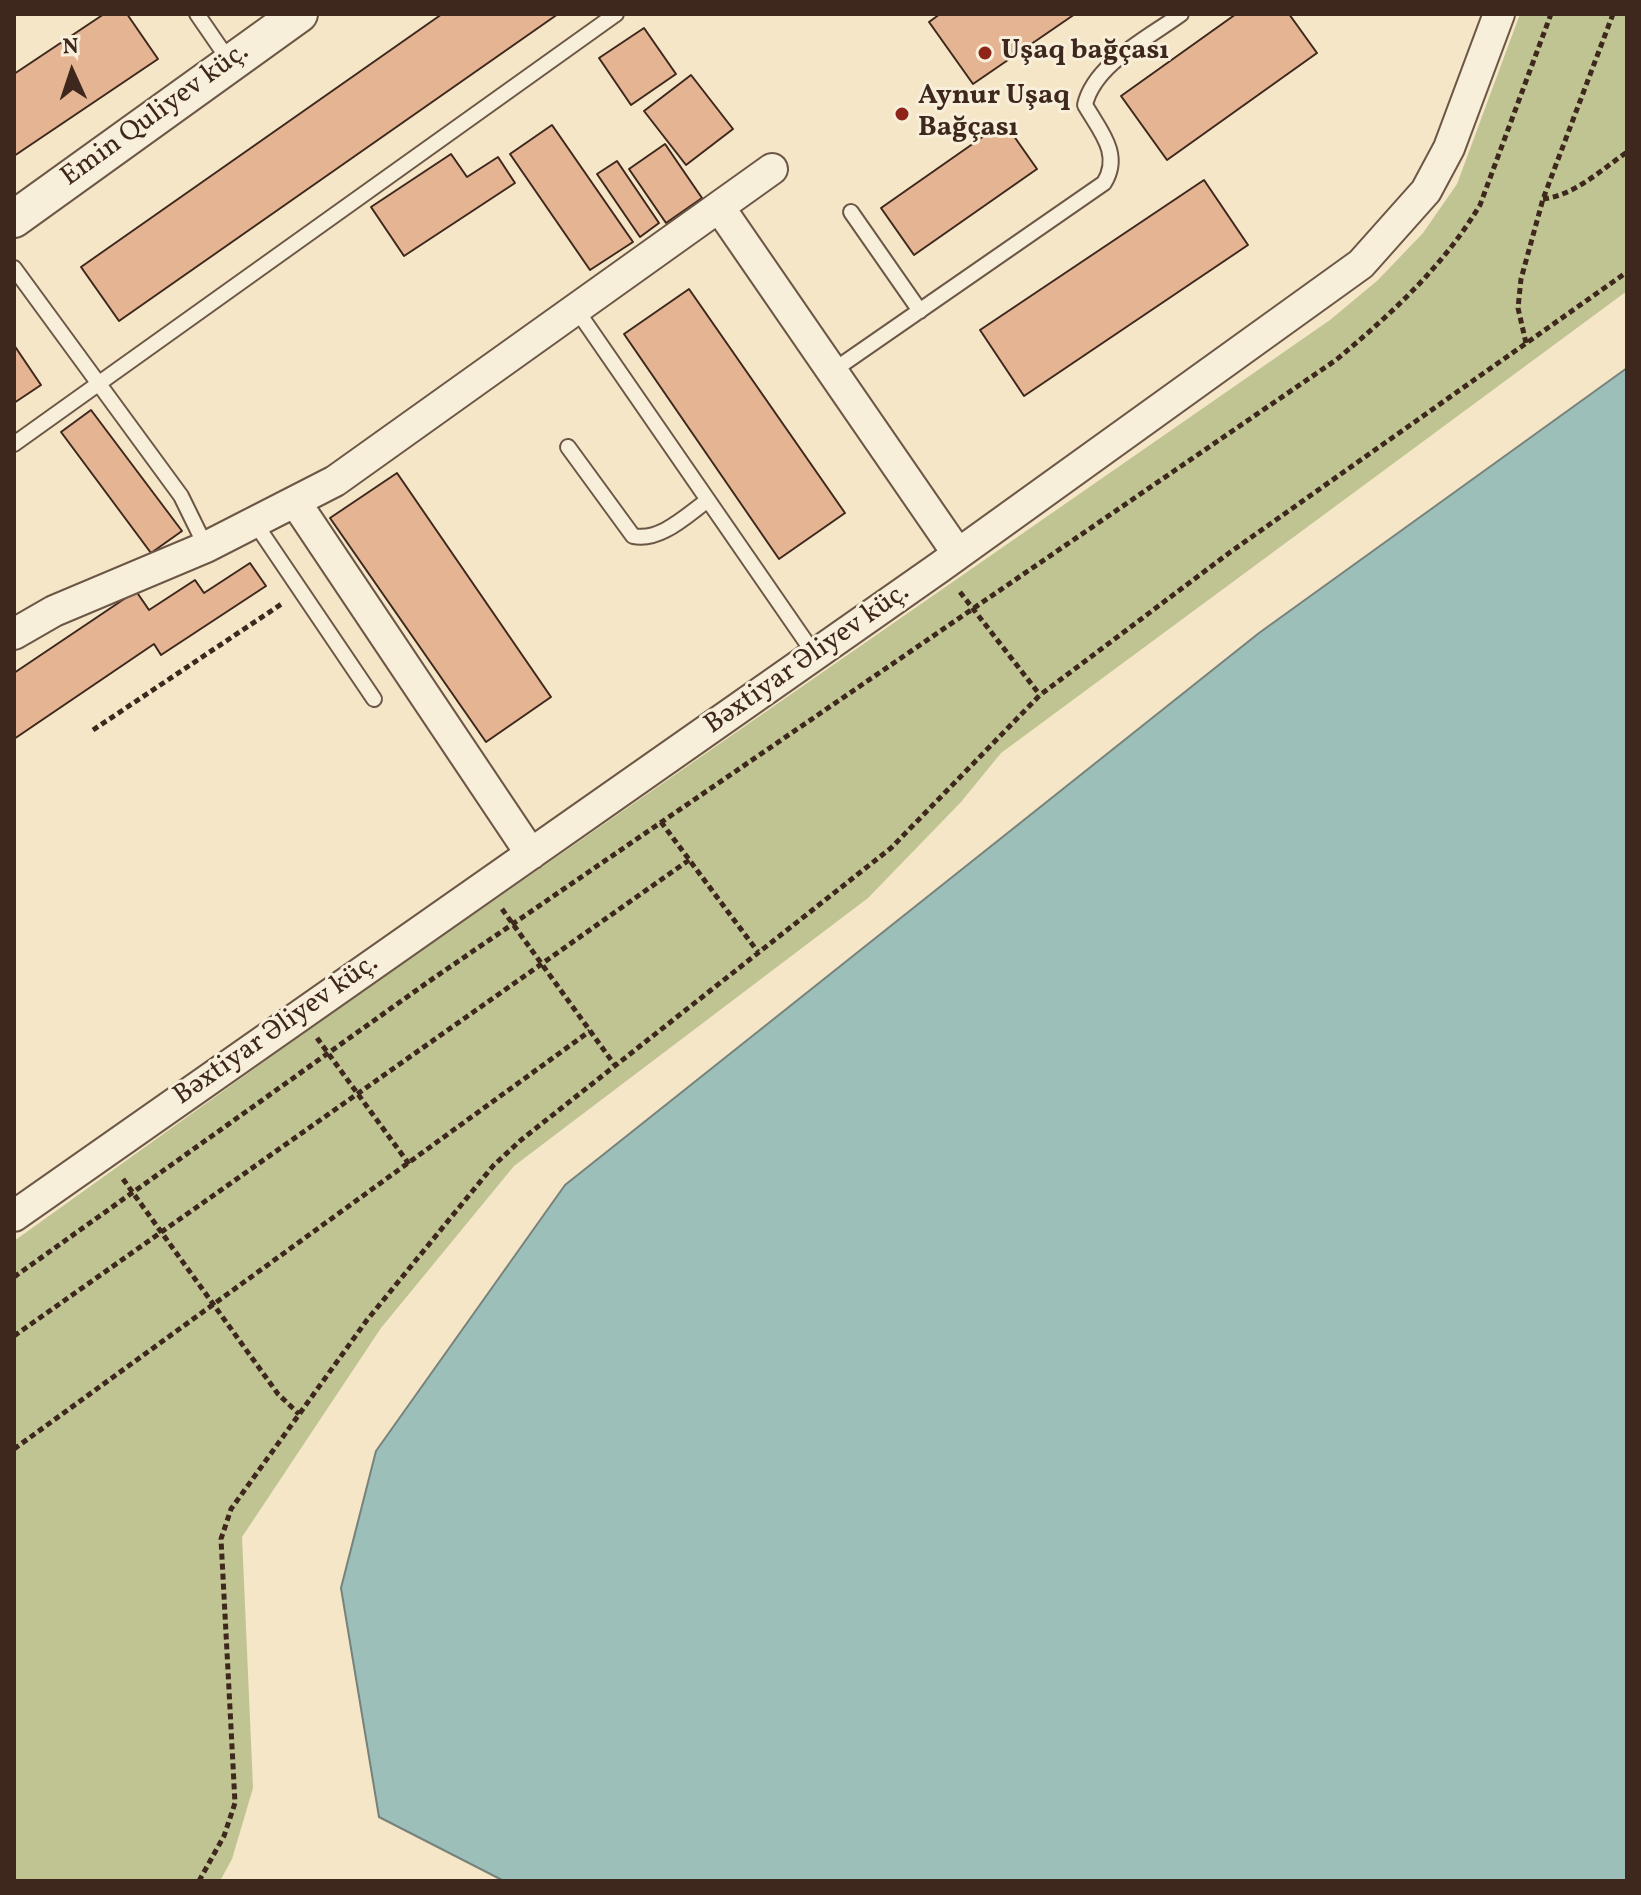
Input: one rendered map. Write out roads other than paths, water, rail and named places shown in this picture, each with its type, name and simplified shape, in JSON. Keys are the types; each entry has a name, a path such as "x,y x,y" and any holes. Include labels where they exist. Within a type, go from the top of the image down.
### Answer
{"street":[{"name":"Emin Quliyev küç.","path":"20,210 299,14"},
{"name":"Bəxtiyar Əliyev küç.","path":"14,1216 815,655 1361,264 1426,191 1449,148 1499,14"},
{"path":"14,634 54,611 206,547 335,481 772,169"},
{"path":"719,207 834,370 949,560"},
{"path":"296,503 531,854"}],"lane":[{"path":"197,14 230,62"},
{"path":"14,444 616,14"},
{"path":"834,370 1104,183 1113,169 1111,150 1085,105 1088,90 1101,74 1181,14"},
{"path":"851,212 920,311"},
{"path":"14,268 181,496 206,547"},
{"path":"576,309 815,655"},
{"path":"568,447 633,536 644,538 662,532 708,500"},
{"path":"255,523 374,699"}],"water":[{"path":"1627,368 1627,1881 504,1881 379,1817 341,1588 376,1451 565,1185 1259,633"}],"place":[{"name":"Uşaq bağçası","path":"985,53"},
{"name":"Aynur Uşaq Bağçası","path":"902,114"}]}
